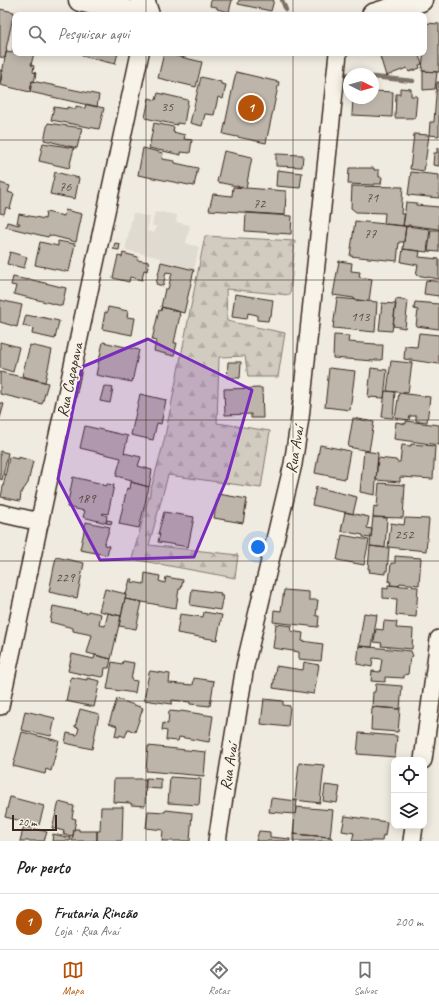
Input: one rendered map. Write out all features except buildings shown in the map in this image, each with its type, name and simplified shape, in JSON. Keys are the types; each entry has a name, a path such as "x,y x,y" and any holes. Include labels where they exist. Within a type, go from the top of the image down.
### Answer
{"main road":[{"path":"80,0 130,12"},
{"path":"143,0 147,12"},
{"path":"383,12 421,0"}],"street":[{"name":"Rua Caçapava","path":"0,706 139,56"},
{"name":"Rua Avaí","path":"217,841 245,666 293,464 300,418 338,56"},
{"path":"0,513 40,522"},
{"path":"424,757 436,689 439,639"},
{"path":"412,841 414,829"}],"highlighted area":[{"path":"148,339 252,390 227,478 194,557 100,560 58,479 82,367"}],"shaded area":[{"path":"155,212 177,215 176,222 190,225 186,243 199,247 194,270 161,262 161,258 125,250 133,213 150,217 147,231 154,233 156,226 152,226"}],"green space":[{"path":"205,236 295,241 290,295 226,289 227,321 285,333 278,377 248,377 245,356 219,357 217,423 270,431 261,488 168,475 149,545 238,555 235,578 132,559 164,441"}],"waterway":[{"path":"282,0 286,10"},
{"path":"379,78 413,81"}],"place":[{"name":"Frutaria Rincão","path":"251,108"}]}
